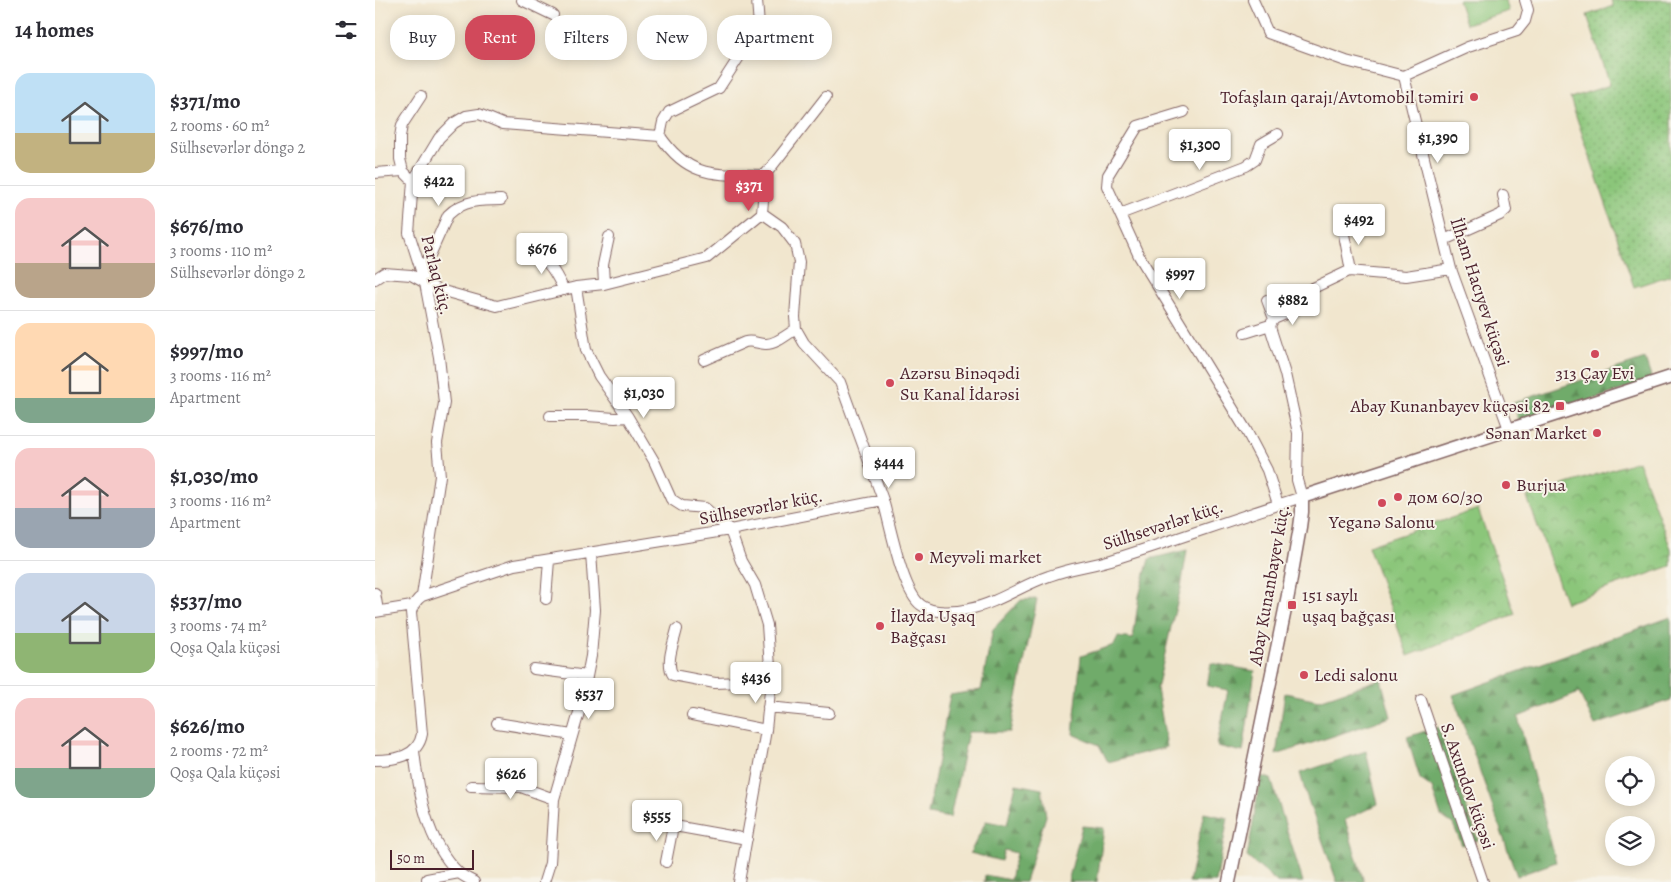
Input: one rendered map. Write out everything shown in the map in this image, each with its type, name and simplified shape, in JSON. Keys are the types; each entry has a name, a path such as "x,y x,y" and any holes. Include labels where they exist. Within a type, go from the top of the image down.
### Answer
{"street":[{"path":"522,0 553,15"},
{"path":"757,0 758,15"},
{"path":"1253,0 1268,33 1346,61 1403,76 1467,47 1517,31 1525,21 1528,10 1525,0"},
{"path":"737,60 719,88 669,112 663,122 660,136 670,151 685,164 707,173 765,176"},
{"name":"İlham Hacıyev küçəsi","path":"1403,76 1451,269 1509,429"},
{"path":"413,181 403,172 400,159 400,137 403,125 421,96"},
{"path":"375,279 384,273 411,275 424,278 436,289 497,306 576,287 604,284 707,258 762,212 765,176 826,97"},
{"path":"1184,112 1138,126 1108,175 1107,186 1139,256 1246,430 1267,470 1278,504"},
{"name":"Parlaq küç.","path":"422,596 440,476 437,443 444,403 439,357 424,278 409,232 413,181 439,138 466,116 479,114 503,124 660,136"},
{"path":"1120,214 1247,166 1255,160 1261,144 1278,134"},
{"path":"375,173 403,172"},
{"path":"1444,240 1501,215 1506,210 1503,195"},
{"path":"424,278 448,215 467,202 501,200"},
{"path":"762,212 782,227 795,244 799,262 795,317 796,329 804,343 840,382 883,500"},
{"path":"1351,272 1342,224 1347,217 1360,215"},
{"path":"604,284 603,265 609,237"},
{"path":"532,250 547,260 564,290"},
{"path":"1245,333 1304,306 1306,303 1305,296 1309,290 1351,272 1405,276 1451,269"},
{"path":"576,287 586,350 599,376 628,417 654,462 671,499 682,506 705,508 730,530 741,562 755,585 767,625 771,681 769,707 739,882"},
{"path":"1267,300 1298,433 1297,480 1302,497"},
{"path":"704,360 750,340 763,344 772,343 796,329"},
{"name":"Abay Kunanbayev küç.","path":"1229,882 1288,595 1301,520 1302,497 1671,377"},
{"path":"550,416 628,417"},
{"name":"Sülhsevərlər küç.","path":"412,606 422,596 514,565 730,530 883,500 902,570 915,598 928,609 959,612 987,604 1051,575 1110,560 1302,497"},
{"path":"544,882 550,863 554,799 591,656 595,610 591,553"},
{"path":"546,599 549,560"},
{"path":"375,592 377,611 412,606 422,734 414,751 403,757 375,760"},
{"path":"677,628 669,663 673,675 715,683 771,681"},
{"path":"534,669 587,676"},
{"name":"S. Axundov küçəsi","path":"1421,700 1483,882"},
{"path":"769,707 829,713"},
{"path":"692,715 766,730"},
{"path":"497,722 572,735"},
{"path":"414,751 419,788 427,819 442,853 459,873 474,882"},
{"path":"471,786 521,787 554,799"},
{"path":"647,821 747,839"},
{"path":"666,862 673,826"},
{"path":"427,879 459,873"}],"green space":[{"path":"1458,0 1505,0 1509,11 1466,24"},
{"path":"1611,0 1671,0 1671,275 1634,287 1570,98 1610,85 1587,15 1613,6"},
{"path":"1645,359 1652,380 1520,424 1513,403"},
{"path":"1638,461 1671,549 1671,566 1566,603 1527,497"},
{"path":"1478,509 1515,614 1408,656 1368,546"},
{"path":"1187,550 1181,588 1157,689 1167,747 1108,762 1099,745 1073,734 1081,656 1114,645 1118,637 1133,639 1139,596 1149,559"},
{"path":"1037,599 1010,732 968,732 950,818 928,814 950,695 981,690 993,629 1021,600"},
{"path":"1671,617 1671,700 1595,725 1579,693 1518,717 1556,862 1517,876 1453,695"},
{"path":"1211,663 1255,671 1243,752 1217,746 1228,690 1207,686"},
{"path":"1381,679 1391,717 1276,755 1285,693 1319,700"},
{"path":"1438,727 1478,840 1462,845 1453,824 1441,816 1432,788 1420,779 1407,737"},
{"path":"1366,751 1378,804 1345,820 1364,882 1337,882 1300,773"},
{"path":"1261,776 1271,779 1303,882 1277,882 1247,857"},
{"path":"1016,784 1042,789 1046,816 1025,882 984,882 985,875 1010,880 1016,853 1004,850 1001,861 970,853 986,821 1007,825"},
{"path":"1204,813 1228,818 1216,882 1189,882"},
{"path":"1082,826 1104,828 1097,882 1068,882"}],"place":[{"name":"Tofaşlaın qarajı/Avtomobil təmiri","path":"1474,97"},
{"name":"313 Çay Evi","path":"1595,354"},
{"name":"Azərsu Binəqədi Su Kanal İdarəsi","path":"890,383"},
{"name":"Abay Kunanbayev küçəsi 82","path":"1560,406"},
{"name":"Sənan Market","path":"1597,433"},
{"name":"Burjua","path":"1506,485"},
{"name":"дом 60/30","path":"1398,497"},
{"name":"Yeganə Salonu","path":"1382,503"},
{"name":"Meyvəli market","path":"919,557"},
{"name":"151 saylı uşaq bağçası","path":"1292,605"},
{"name":"İlayda Uşaq Bağçası","path":"880,626"},
{"name":"Ledi salonu","path":"1304,675"}]}
